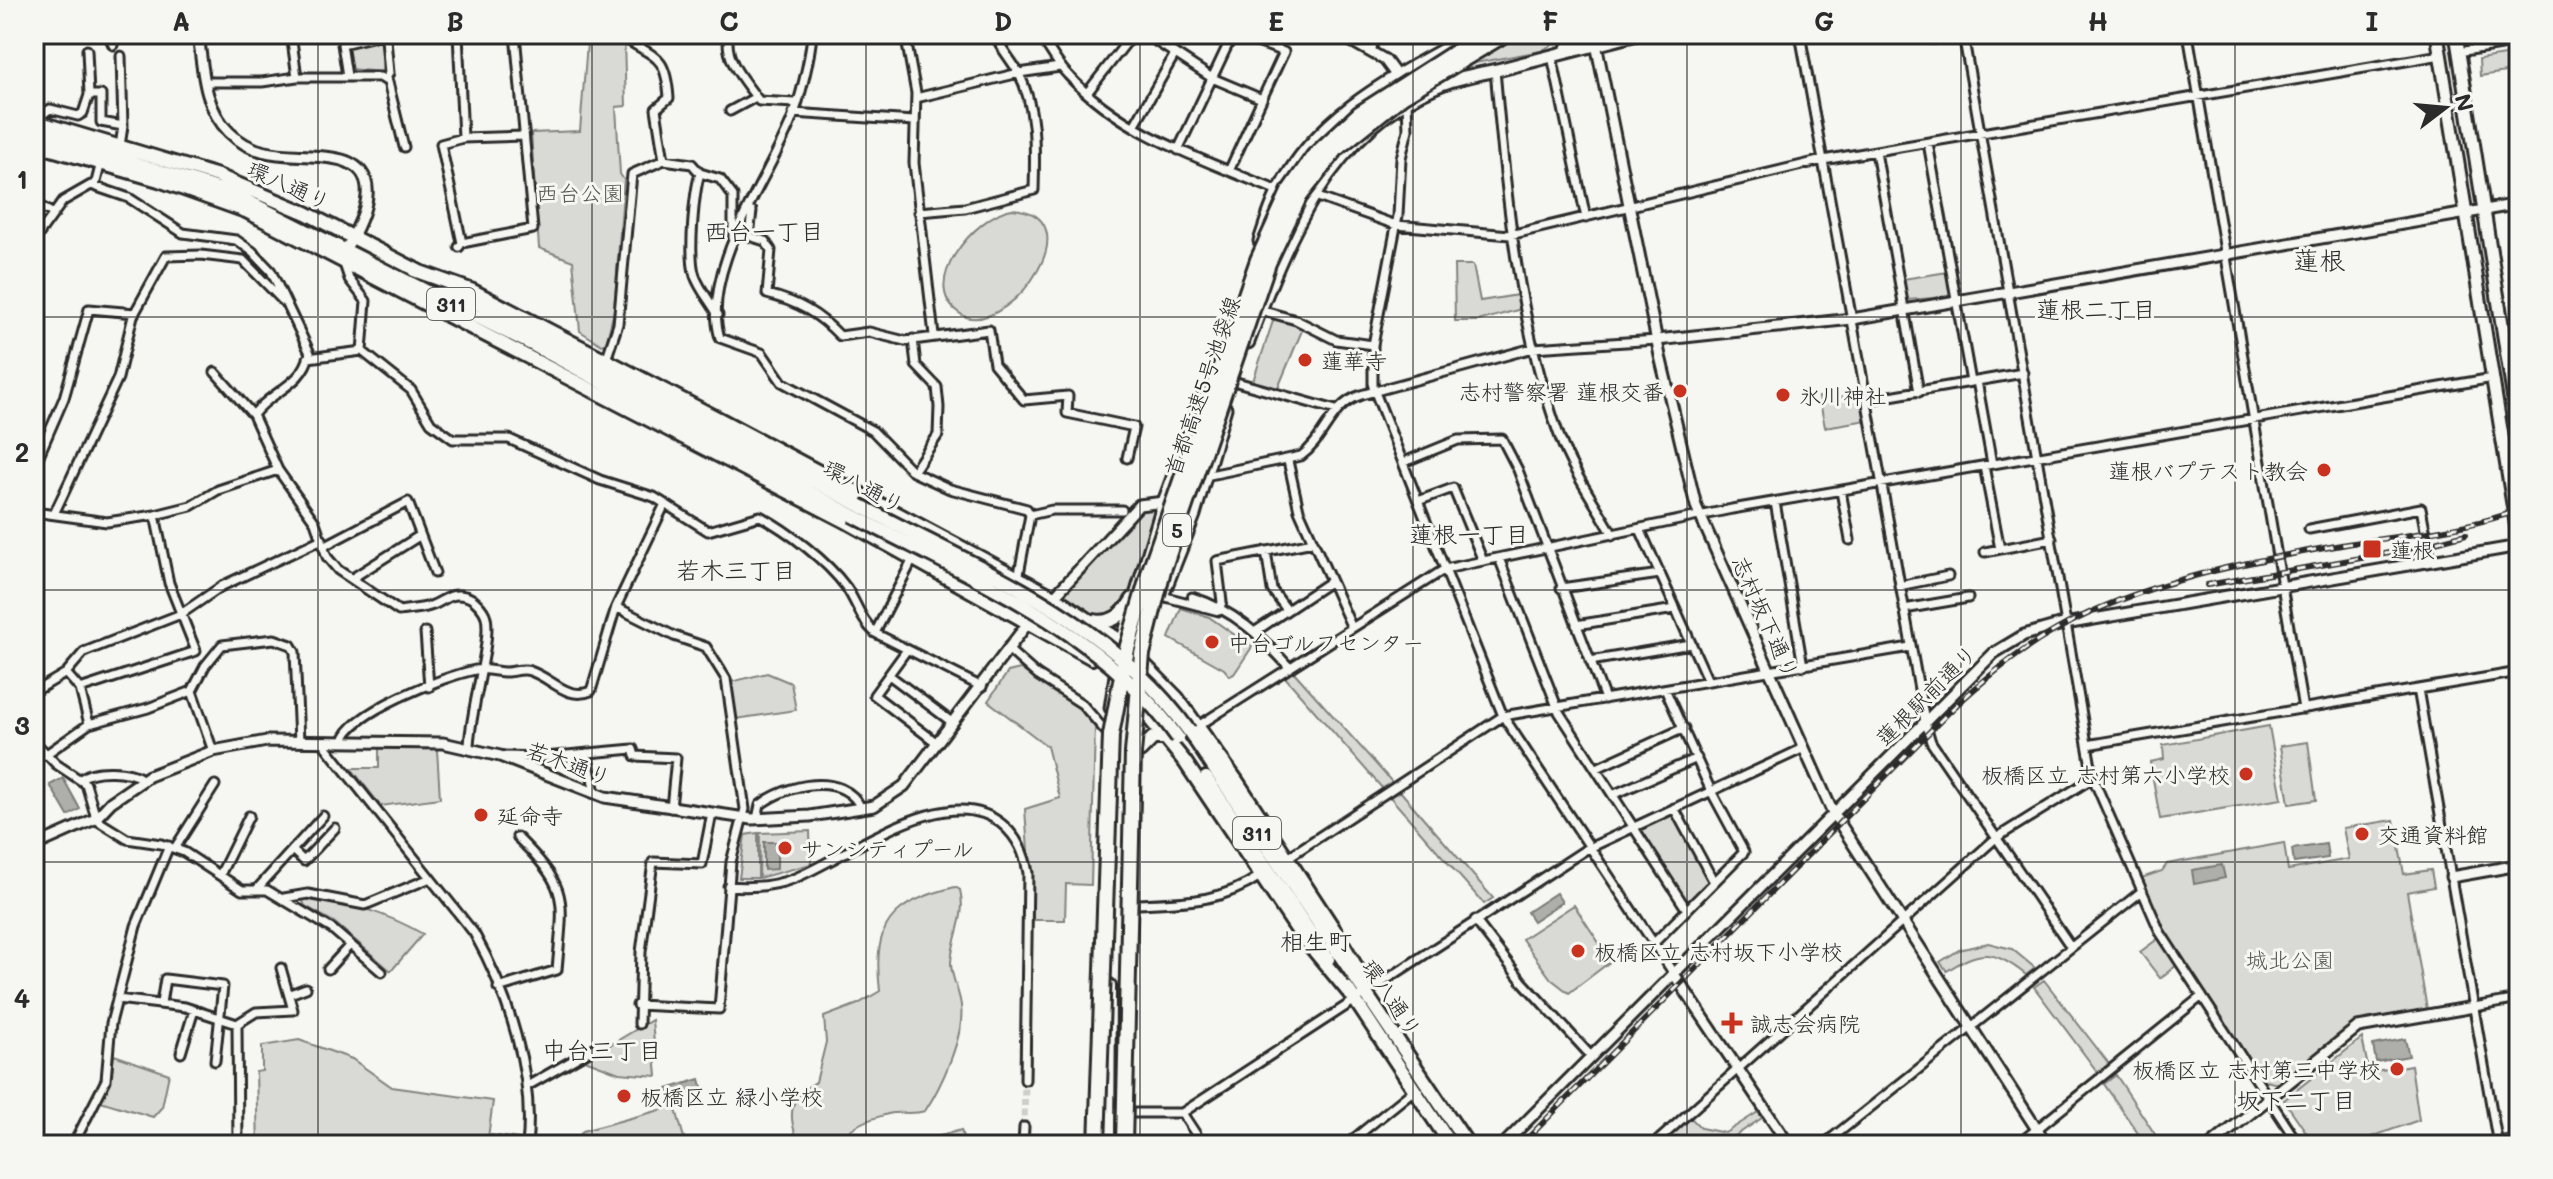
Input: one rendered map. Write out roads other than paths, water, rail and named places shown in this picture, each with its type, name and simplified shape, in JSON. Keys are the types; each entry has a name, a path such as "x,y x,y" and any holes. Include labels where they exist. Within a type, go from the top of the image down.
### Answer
{"highway":[{"name":"首都高速5号池袋線","path":"1096,1145 1111,735 1127,649 1156,552 1258,260 1290,190 1314,156 1359,114 1477,34"},
{"name":"首都高速5号池袋線","path":"1124,1145 1133,753 1142,654 1163,570 1268,263 1299,197 1337,148 1402,96 1505,34"},
{"path":"1105,939 1114,1145"},
{"path":"1107,1145 1120,1000 1135,946"}],"main road":[{"path":"1115,675 1133,599 1164,502 1278,191 1316,138 1342,112 1398,74 1477,34"},
{"path":"1552,56 1585,34"},
{"path":"1142,705 1147,664 1162,596 1205,476 1233,381 1291,231 1312,195 1354,145 1407,101 1446,82 1552,56 1596,39 1637,34"},
{"path":"2437,34 2519,544"},
{"path":"2456,34 2484,210 2515,375 2519,431"},
{"name":"環八通り","path":"34,121 218,176 279,201 414,270 757,458 1072,620 1133,666 1175,712 1326,935 1357,995 1451,1145"},
{"name":"環八通り","path":"34,133 231,193 344,255 757,458"},
{"path":"34,144 101,162 246,211 344,255 591,386 757,458 823,481 856,510 913,559 1030,621 1087,654 1115,675 1168,738 1321,961 1357,995 1363,979 1287,858 1198,726 1147,664 1122,642 1094,621 1018,578 856,510 757,458 606,361 473,291 414,270"},
{"path":"757,458 804,495 856,510"},
{"name":"環八通り","path":"856,510 1065,631 1130,680 1165,720 1305,924 1468,1145"},
{"path":"1094,621 1105,622 1117,618 1133,599"},
{"path":"1140,751 1153,738 1168,738"}],"street":[{"path":"108,34 113,45"},
{"path":"198,34 209,99 221,123 251,148 268,154 332,157 358,172 369,200 344,255 349,279 366,301 362,351"},
{"path":"291,34 297,77"},
{"path":"458,34 463,138"},
{"path":"515,34 533,229 460,245 441,144 463,138 524,136"},
{"path":"628,34 627,40 655,57 667,70 669,98 656,109 664,160"},
{"path":"729,34 727,44 733,64 759,101 795,103"},
{"path":"812,34 793,113 726,255 720,281 720,338 762,353 782,382 873,431 913,472 950,489 1027,509 1030,515 1018,578 1004,607"},
{"path":"905,34 916,98 914,121 919,212 934,335"},
{"path":"919,212 965,208 1034,190 1030,110 1019,73 995,34"},
{"path":"1087,93 1133,34"},
{"path":"1145,34 1212,78 1262,99"},
{"path":"1178,150 1234,34 1284,52 1229,171"},
{"path":"1339,34 1372,52 1398,74 1407,101 1408,130 1401,158 1396,225 1373,345 1375,392 1503,716 1789,1145"},
{"path":"1372,52 1373,34"},
{"path":"1800,34 1925,722 1931,742 2071,947"},
{"path":"1963,34 2093,778 2160,932 2299,1145"},
{"path":"2188,34 2303,709"},
{"path":"347,76 342,44 380,35 386,39 389,73 385,80 404,147"},
{"path":"1044,36 1060,67 1104,109 1178,150 1278,191"},
{"name":"志村坂下通り","path":"1596,39 1688,484 1700,515 1833,813 2047,1145"},
{"path":"2458,52 2519,42"},
{"path":"34,121 50,109 78,116 83,113 89,95 87,50"},
{"path":"1134,126 1175,54"},
{"path":"1312,195 1396,225 1510,235 1823,160 2441,55"},
{"path":"120,146 123,126 121,56"},
{"path":"1552,56 1586,218"},
{"path":"916,98 1019,73 1060,67"},
{"path":"1495,70 1510,235 1533,348 1561,440 1613,535"},
{"path":"205,82 262,82 297,77 347,76 385,80"},
{"path":"89,95 101,95 101,122 123,126"},
{"path":"730,111 756,97"},
{"path":"793,113 914,121"},
{"path":"1928,143 1955,301 1974,381 2000,549"},
{"path":"1876,152 1919,392"},
{"path":"606,361 618,324 632,174 664,160 692,164 700,173 720,179 733,196 735,222 732,244"},
{"path":"95,186 101,162"},
{"path":"700,173 694,194 692,260 698,282 719,316"},
{"path":"34,241 69,197 95,186 129,198 183,233 236,240 246,246 271,271 309,350 308,358 293,384 253,415"},
{"path":"752,201 749,236 765,241 771,250 767,294 792,300 820,315 840,336 869,332 913,339 989,330 994,364 1024,400 1068,396 1067,413 1134,427 1127,458"},
{"path":"34,203 54,214"},
{"path":"1205,476 1288,461 1309,450 1336,410 1349,399 1533,348 1657,340 1852,319 2519,204"},
{"path":"54,514 118,378 135,313 166,256 243,260 288,307"},
{"path":"34,467 64,398 89,309 135,313"},
{"path":"1260,310 1296,320 1336,340 1373,345"},
{"path":"913,339 916,365 937,387 939,407 938,435 913,472"},
{"path":"308,358 362,351 411,390 431,423 453,439 509,439 600,480 654,497 708,531 760,516 773,523 839,578 864,623 875,633 982,687"},
{"path":"215,372 253,415 278,470 305,505 338,570 399,611 430,606 445,596 470,597 486,618 469,722 469,748"},
{"path":"1867,400 2023,373"},
{"path":"1198,726 1445,569 1700,515 2493,378"},
{"path":"1233,381 1336,410"},
{"path":"1404,462 1458,440 1502,439 1518,470 1605,699"},
{"path":"1288,461 1299,510 1352,628"},
{"path":"34,512 107,522 155,515 191,506 218,490 278,470"},
{"path":"1418,501 1453,488 1483,561"},
{"path":"1841,491 1850,540"},
{"path":"34,692 66,673 84,652 181,614 222,586 408,502 435,573"},
{"name":"若木通り","path":"34,846 95,819 142,779 213,751 245,743 423,741 500,756 595,793 741,818 861,808 896,794 982,687 1030,621 1139,505 1164,502"},
{"path":"1775,502 1803,666"},
{"path":"343,741 345,732 366,714 479,669 508,672 528,669 567,692 581,695 591,691 616,607 664,506"},
{"path":"2309,529 2421,508 2431,561"},
{"path":"1030,515 1052,510 1122,510"},
{"path":"80,689 196,651 169,583 155,515"},
{"path":"1640,529 1708,681"},
{"path":"351,579 419,536"},
{"path":"1985,552 2052,539"},
{"path":"1221,608 1217,561 1313,542"},
{"name":"蓮根駅前通り","path":"1503,1145 1994,653 2024,635 2066,624 2519,544"},
{"path":"1266,551 1272,590 1287,610"},
{"path":"1499,558 1558,706 1687,910"},
{"path":"875,633 913,559"},
{"path":"1561,588 1660,574"},
{"path":"1899,586 1948,576"},
{"path":"1256,631 1331,581"},
{"path":"1162,596 1219,611 1221,608"},
{"path":"1192,597 1221,608 1256,631 1290,668"},
{"path":"1904,609 1968,598"},
{"path":"616,607 674,636 706,647 726,679 728,714 739,758 745,809 728,886 719,1009 637,1005"},
{"path":"1576,625 1675,609"},
{"path":"425,632 429,687"},
{"path":"45,755 89,724 148,708 192,691 205,666 222,645 284,641 295,652 299,741"},
{"path":"1590,661 1691,644"},
{"path":"1287,858 1503,716 1910,647"},
{"path":"1009,650 1037,675 1082,704 1108,734"},
{"path":"906,651 874,695 937,743"},
{"path":"2087,745 2519,672"},
{"path":"66,673 80,689 89,724"},
{"path":"889,675 953,723"},
{"path":"1096,1145 1105,939 1108,734 1115,675"},
{"path":"1654,943 1744,852 1711,791 1665,689"},
{"path":"2418,689 2474,1007 2494,1144 2519,1139"},
{"path":"192,691 213,751"},
{"path":"1131,1145 1142,705"},
{"path":"1597,768 1684,728"},
{"path":"34,741 45,755 81,779 95,819 127,839 172,847 242,890 267,890 279,896 332,929 382,972"},
{"path":"326,741 326,747 372,800 428,879 474,933 490,962 529,1085 527,1145"},
{"path":"1132,1113 1182,1113 1357,995 1590,847 1804,748"},
{"path":"500,756 633,749 635,756 676,758 671,808"},
{"path":"587,753 595,793"},
{"path":"1615,794 1697,758"},
{"path":"81,779 97,773 128,773 142,779"},
{"path":"1653,1145 1996,838 2093,778"},
{"path":"73,1145 106,1080 117,999 140,914 172,847 215,785"},
{"path":"757,819 760,805 786,788 832,786 852,796 861,808"},
{"path":"1674,808 1714,882"},
{"path":"728,886 782,883 894,828 948,811 967,809 994,817 1018,842 1028,873 1025,1080"},
{"path":"639,1024 637,1005 653,862 702,864 712,813"},
{"path":"220,875 249,816"},
{"path":"256,890 323,816"},
{"path":"292,850 304,861 335,828"},
{"path":"498,988 557,970 563,904 558,884 550,869 517,837"},
{"path":"2451,877 2519,865"},
{"path":"1136,904 1209,901 1260,876"},
{"path":"279,896 287,899 303,893 365,905 428,879"},
{"path":"1823,1145 2142,891"},
{"path":"1475,920 1522,981 1591,1056"},
{"path":"328,969 350,945"},
{"path":"117,999 161,1003 237,1024 256,1012 293,1010 281,968"},
{"path":"161,1003 165,979 223,986 215,1061"},
{"path":"290,994 306,988"},
{"path":"2017,1145 2202,996"},
{"path":"2211,1145 2358,1027 2519,999"},
{"path":"181,1053 194,1010"},
{"path":"237,1024 238,1145"},
{"path":"529,1085 596,1047"},
{"path":"1346,1145 1414,1090"},
{"path":"1182,1113 1203,1145"},
{"path":"1023,1145 1024,1127"}],"tunnel":[{"path":"1024,1127 1025,1080"}],"railway":[{"path":"1521,1145 1950,711 2001,667 2056,630 2125,598 2198,575 2347,544 2456,527 2519,510"},
{"path":"2207,585 2401,551 2466,534"}],"place":[{"name":"蓮華寺","path":"1305,360"},
{"name":"志村警察署 蓮根交番","path":"1680,391"},
{"name":"氷川神社","path":"1783,395"},
{"name":"蓮根バプテスト教会","path":"2324,470"},
{"name":"蓮根","path":"2372,549"},
{"name":"中台ゴルフセンター","path":"1212,642"},
{"name":"板橋区立 志村第六小学校","path":"2246,774"},
{"name":"延命寺","path":"481,815"},
{"name":"交通資料館","path":"2362,834"},
{"name":"サンシティプール","path":"785,848"},
{"name":"板橋区立 志村坂下小学校","path":"1578,951"},
{"name":"誠志会病院","path":"1732,1023"},
{"name":"板橋区立 志村第三中学校","path":"2397,1069"},
{"name":"板橋区立 緑小学校","path":"624,1096"}],"district":[{"name":"西台一丁目","path":"764,230"},
{"name":"蓮根","path":"2319,260"},
{"name":"蓮根二丁目","path":"2096,308"},
{"name":"蓮根一丁目","path":"1469,533"},
{"name":"若木三丁目","path":"736,569"},
{"name":"相生町","path":"1316,940"},
{"name":"中台三丁目","path":"602,1049"},
{"name":"坂下二丁目","path":"2296,1099"}],"park label":[{"name":"西台公園","path":"580,192"},
{"name":"城北公園","path":"2290,959"}]}
